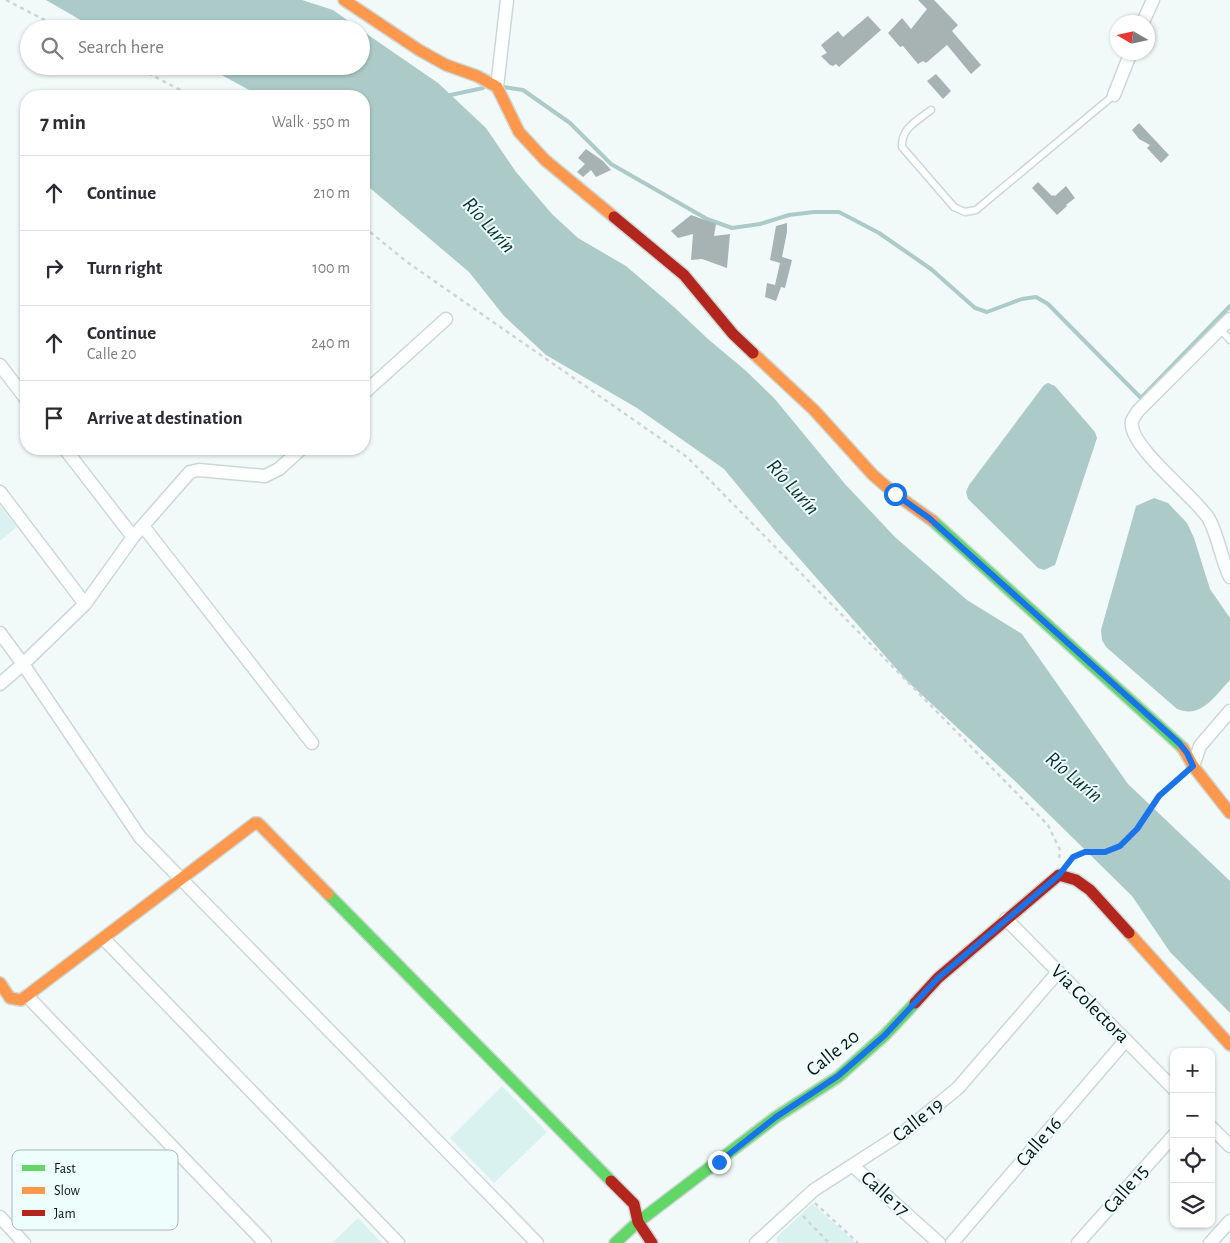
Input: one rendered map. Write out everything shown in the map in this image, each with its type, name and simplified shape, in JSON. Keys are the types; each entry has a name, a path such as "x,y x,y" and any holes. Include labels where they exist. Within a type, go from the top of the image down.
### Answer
{"street":[{"path":"344,0 419,50 446,65 498,86"},
{"path":"506,0 498,86 519,132 545,160 684,275 733,334 814,410 873,475 895,494 929,518 1165,730 1187,753 1193,766 1230,813"},
{"path":"1146,15 1153,0"},
{"path":"1114,95 1128,60"},
{"path":"370,388 446,319"},
{"path":"1230,319 1138,411 1132,422 1134,433 1145,450 1208,518 1219,543 1226,570 1230,577"},
{"path":"0,365 20,391"},
{"path":"70,455 133,537"},
{"path":"0,684 85,604 133,537 190,472 265,476 279,469 294,455"},
{"path":"0,492 85,604"},
{"path":"143,526 312,743"},
{"path":"0,633 23,664 133,828 537,1243"},
{"path":"1193,766 1200,746 1230,711"},
{"path":"0,983 5,1002 18,1001 27,996 104,939 181,877 256,823 261,824 634,1204 638,1222 652,1243"},
{"path":"1059,875 1076,880 1090,890 1230,1045"},
{"name":"Calle 20","path":"615,1243 638,1222 776,1117 838,1076 885,1035 938,978 1059,875"},
{"name":"Via Colectora","path":"1006,919 1170,1085"},
{"path":"104,939 398,1243"},
{"name":"Calle 19","path":"763,1241 814,1190 904,1132 958,1088 1058,972"},
{"path":"27,996 175,1150"},
{"name":"Calle 16","path":"952,1243 1126,1040"},
{"path":"1215,1132 1230,1146"},
{"name":"Calle 15","path":"1078,1243 1171,1138"},
{"path":"178,1153 264,1243"},
{"name":"Calle 17","path":"853,1166 939,1243"},
{"path":"0,1217 24,1243"},
{"path":"1210,1243 1230,1221"}],"lane":[{"path":"931,110 906,130 902,137 902,147 954,207 965,212 976,210 1114,95"},
{"path":"1220,329 1230,340"}],"path":[{"path":"6,0 45,20"},
{"path":"151,75 180,90"},
{"path":"370,232 407,262 686,458 1048,825 1060,850 1059,875"},
{"path":"1059,875 1073,857 1085,852 1105,852 1120,846 1137,829 1159,796 1193,766"},
{"path":"807,1196 858,1243"},
{"path":"794,1208 829,1243"}],"shaded area":[{"path":"0,506 17,527 0,541"},
{"path":"502,1086 547,1132 494,1183 450,1138"},
{"path":"813,1203 856,1243 777,1243 777,1237"},
{"path":"358,1218 382,1243 332,1243"}],"water":[{"path":"46,0 302,0 333,10 347,20 80,20"},
{"name":"Río Lurín","path":"370,36 438,83 486,128 516,172 552,214 578,238 626,266 745,370 774,398 845,484 895,537 967,600 1022,634 1128,784 1230,881 1230,1013 1170,952 1132,896 1017,783 908,682 776,532 724,469 637,408 546,355 504,316 469,272 370,188 370,90 249,90 222,75 370,75"},
{"path":"1048,383 1055,386 1095,432 1097,438 1055,565 1044,570 1038,568 968,499 966,492 969,485 1044,385"},
{"path":"1154,498 1168,503 1187,523 1194,538 1210,589 1230,618 1230,680 1213,699 1193,711 1177,709 1106,647 1102,640 1101,630 1136,506"}],"building":[{"path":"918,0 934,0 958,25 952,31 981,65 971,74 947,45 926,63 923,61 918,64 903,46 900,47 888,33 902,18 911,29 927,9"},
{"path":"868,16 881,30 839,67 836,64 830,65 821,56 827,53 821,45 838,31 843,37"},
{"path":"936,74 951,91 943,99 927,81"},
{"path":"1139,123 1169,155 1161,163 1147,148 1150,145 1139,139 1132,130"},
{"path":"586,149 603,161 611,170 596,177 591,170 583,177 577,172 585,164 578,158"},
{"path":"1038,182 1052,196 1055,196 1066,186 1075,198 1057,215 1032,188"},
{"path":"691,215 716,224 714,236 730,234 727,268 702,259 691,260 693,234 678,238 671,231"},
{"path":"787,223 782,257 792,260 785,288 781,287 776,301 765,297 767,283 775,285 780,263 770,260 776,226"}],"waterway":[{"path":"503,87 523,90 570,123 611,164 707,219 732,228 760,224 789,215 839,212 879,233 931,269 975,308 987,312 1022,299 1036,297 1048,304 1141,398 1230,306"},
{"path":"446,96 483,88"}],"traffic: fast":[{"path":"933,521 1183,748"},
{"path":"328,894 611,1181"},
{"path":"615,1243 638,1222 776,1117 838,1077 885,1035 915,1003"}],"traffic: slow":[{"path":"344,0 419,50 446,65 477,76 497,87 519,132 545,160 614,217"},
{"path":"753,353 814,410 873,475 895,494 933,521"},
{"path":"1183,748 1193,766 1230,813"},
{"path":"0,983 10,998 21,1000 255,823 258,823 328,894"},
{"path":"1129,933 1230,1045"}],"traffic: jam":[{"path":"614,217 684,275 733,334 753,353"},
{"path":"915,1003 938,978 1059,875 1076,880 1090,890 1129,933"},
{"path":"611,1181 634,1204 638,1222 652,1243"}],"route":[{"path":"719,1162 776,1117 838,1076 885,1035 938,978 1059,875 1073,857 1085,852 1105,852 1120,846 1137,829 1159,796 1193,766 1187,753 1179,743 929,518 895,494"}]}
